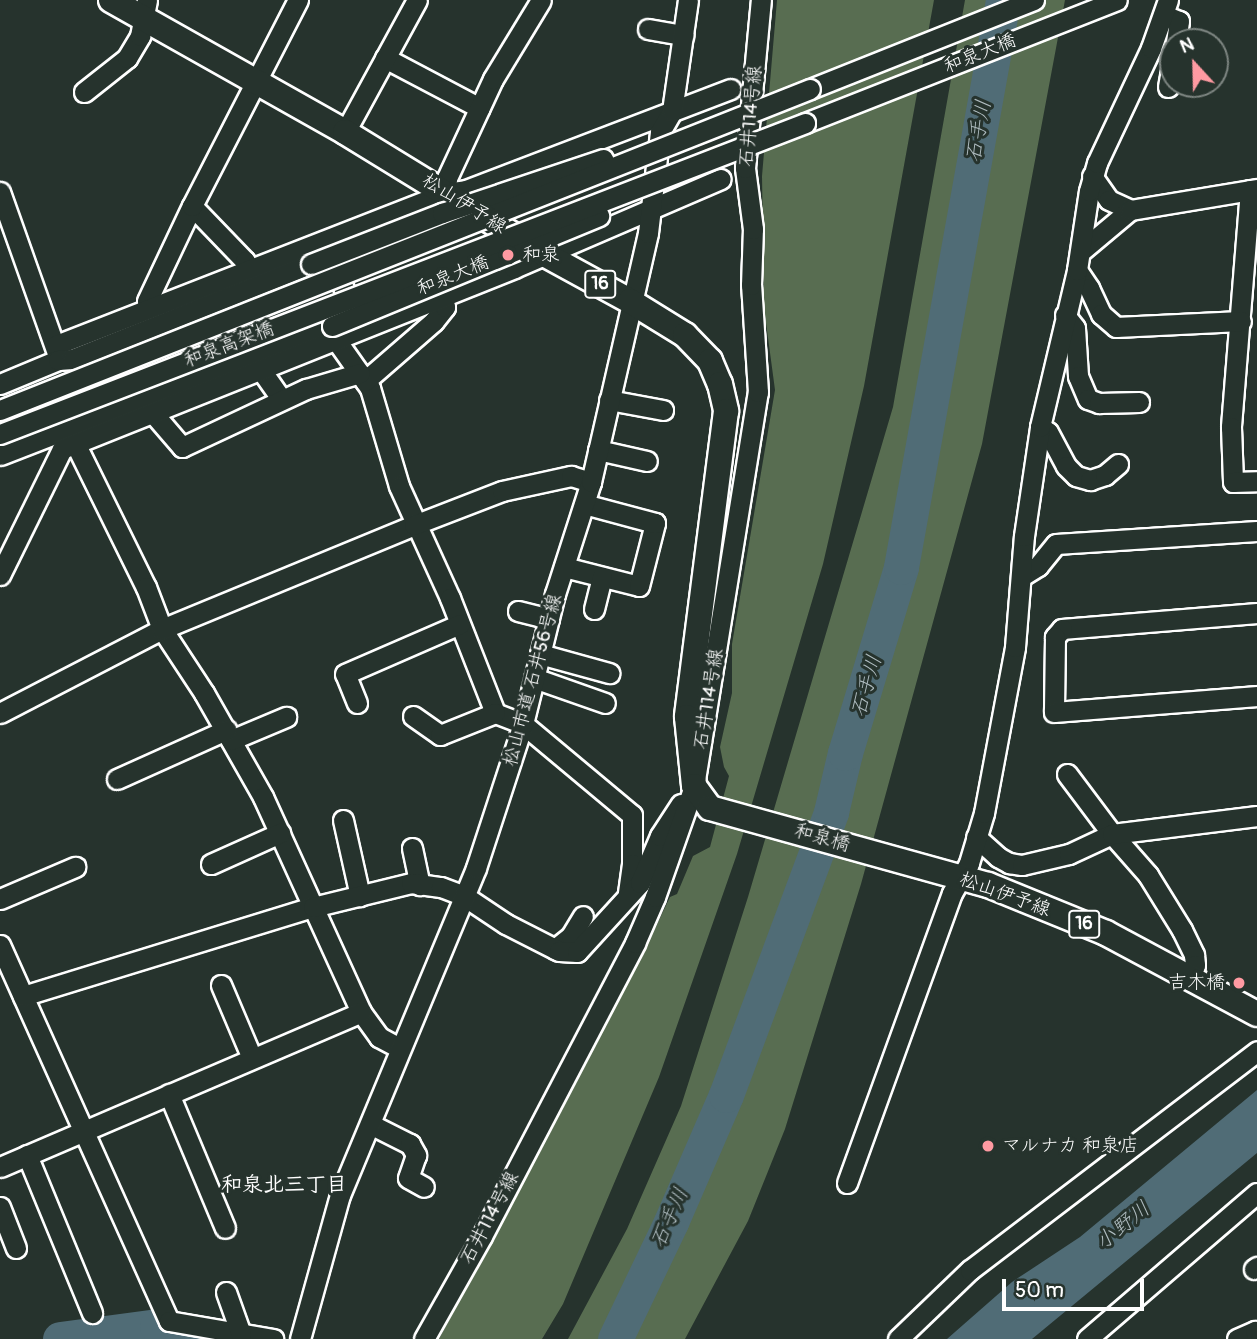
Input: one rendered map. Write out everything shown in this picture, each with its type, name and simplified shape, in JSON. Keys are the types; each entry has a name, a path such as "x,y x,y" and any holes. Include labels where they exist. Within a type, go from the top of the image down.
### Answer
{"main road":[{"name":"松山伊予線","path":"111,0 145,9 257,82 345,132 544,254 630,301 685,335 710,361 720,384 726,411 687,717 694,786"},
{"name":"和泉橋","path":"694,786 710,807 900,861"},
{"name":"松山伊予線","path":"900,861 988,885 1106,933 1257,1014"}],"street":[{"path":"149,308 147,301 192,206 298,0"},
{"path":"345,132 416,0"},
{"path":"444,193 447,178 493,79 541,0"},
{"name":"松山市道 石井56号線","path":"300,1339 341,1195 464,896 523,724 549,619 591,482 630,301 648,233 660,132 672,111 688,0"},
{"name":"石井114号線","path":"424,1339 635,943 655,897 694,786 758,392 751,285 753,229 745,168 761,0"},
{"name":"和泉大橋","path":"450,234 1034,0"},
{"name":"和泉大橋","path":"458,255 725,154 1116,0"},
{"path":"847,1183 976,837 1004,714 1015,648 1040,427 1078,261 1084,212 1093,176 1166,8 1185,0"},
{"path":"1166,8 1180,21 1179,28"},
{"path":"84,92 127,58 140,36 145,9"},
{"path":"648,29 682,35"},
{"path":"385,58 480,108"},
{"path":"0,383 149,308 444,193 466,190 730,89"},
{"name":"和泉大橋","path":"57,353 72,359 442,213 627,150 680,141"},
{"name":"和泉大橋","path":"334,333 688,177 725,154"},
{"path":"1093,176 1109,201 1130,210 1254,190 1241,321 1248,359 1231,427 1233,482 1257,481"},
{"path":"0,456 334,333 360,331 721,179"},
{"path":"0,192 57,353"},
{"path":"192,206 245,261 249,269"},
{"path":"1078,261 1130,210"},
{"name":"和泉高架橋","path":"0,410 450,234"},
{"path":"324,240 360,331"},
{"name":"和泉高架橋","path":"0,434 458,255"},
{"path":"1078,261 1101,314 1116,327 1241,321"},
{"path":"152,412 182,447 281,399 363,377 435,321 445,307 441,297"},
{"path":"1065,314 1075,328 1078,376 1088,399 1099,403 1139,402"},
{"path":"0,575 69,446 261,370 334,333"},
{"path":"334,333 363,377 378,407 390,458 414,525 460,624 495,713"},
{"path":"261,370 281,399"},
{"path":"609,400 663,410"},
{"path":"1040,427 1048,432 1066,466 1076,476 1090,480 1105,475 1118,464"},
{"path":"69,446 146,587 162,629 229,735 280,833 361,1012 379,1037 401,1048"},
{"path":"598,450 647,461"},
{"path":"0,713 162,629 414,525 502,491 571,476 591,482"},
{"path":"564,567 639,586 655,523 584,504"},
{"path":"1022,576 1038,566 1056,544 1257,531"},
{"path":"594,609 602,577"},
{"path":"518,611 549,619"},
{"path":"1257,613 1062,629 1055,636 1054,712 1257,695"},
{"path":"357,703 345,674 460,624"},
{"path":"540,654 609,673"},
{"path":"534,678 605,703"},
{"path":"412,716 440,735 495,713 523,724 632,815 632,864 627,898"},
{"path":"117,779 229,735 286,717"},
{"path":"1067,774 1112,834 1148,875 1182,930 1194,955 1195,965 1190,978"},
{"path":"23,996 313,907 411,883 441,887 464,896 506,924 555,949 577,952 640,883 660,836 694,786"},
{"path":"976,837 998,857 1009,863 1022,865 1069,854 1112,834 1257,816"},
{"path":"343,820 360,896"},
{"path":"211,864 280,833"},
{"path":"412,848 420,884"},
{"path":"0,899 75,867"},
{"path":"555,949 571,936 583,916"},
{"path":"0,945 86,1131 169,1321 273,1339"},
{"path":"221,985 252,1058"},
{"path":"0,1167 361,1012"},
{"path":"898,1339 970,1270 1257,1051"},
{"path":"169,1094 205,1203 225,1228"},
{"path":"370,1124 410,1144 416,1155 408,1178 424,1187"},
{"path":"27,1155 92,1313"},
{"path":"1087,1339 1257,1193"},
{"path":"0,1208 16,1248"},
{"path":"226,1292 241,1334"},
{"path":"1237,1339 1255,1331 1257,1336"}],"green space":[{"path":"777,0 934,0 864,386 823,564 737,854 659,1077 563,1304 542,1339 439,1339 640,960 670,897 677,894 693,856 710,847 729,776 724,767 720,747 732,693 732,644 775,390 764,308 762,176"},
{"path":"965,0 1065,0 982,444 861,884 785,1129 748,1221 685,1339 568,1339 627,1229 681,1106 748,897 893,407"}],"water":[{"name":"小野川","path":"1257,1090 1257,1153 1032,1339 947,1339 1012,1282 1080,1237"}],"waterway":[{"name":"石手川","path":"615,1339 671,1222 726,1095 831,812 845,753 901,567 1003,0"},
{"path":"60,1339 157,1326 210,1339"}],"place":[{"name":"和泉","path":"508,255"},
{"name":"吉木橋","path":"1239,983"},
{"name":"マルナカ 和泉店","path":"988,1146"}],"district":[{"name":"和泉北三丁目","path":"284,1185"}]}
